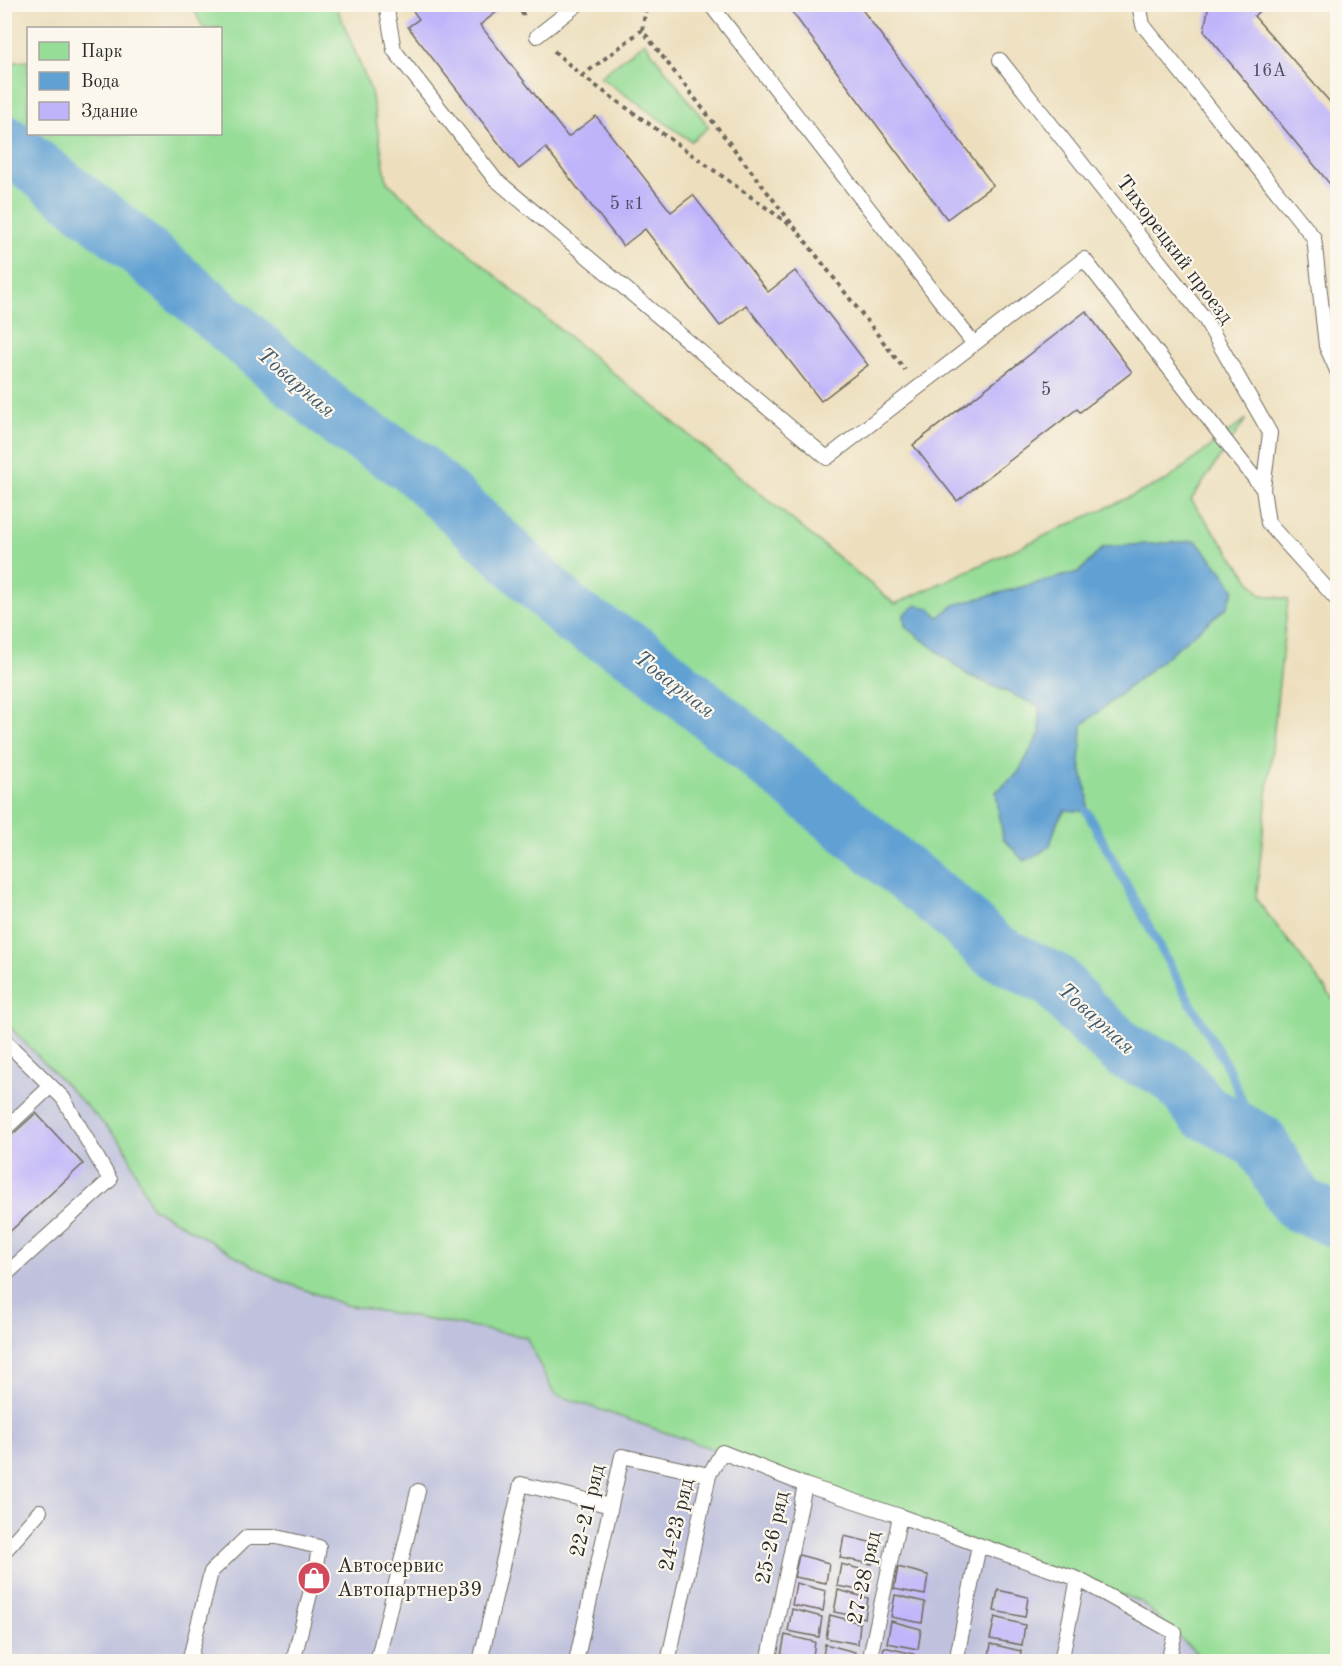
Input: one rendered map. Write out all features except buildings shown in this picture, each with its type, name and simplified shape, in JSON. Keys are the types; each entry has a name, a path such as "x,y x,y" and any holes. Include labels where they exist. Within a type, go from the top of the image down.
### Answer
{"lane":[{"path":"386,4 394,50 495,179 827,459 1084,259 1263,489"},
{"path":"537,36 578,4"},
{"path":"710,4 974,344"},
{"path":"1139,4 1143,25 1314,238 1326,346 1338,374"},
{"name":"Тихорецкий проезд","path":"1000,60 1205,319 1270,433 1263,489 1268,523 1338,601"},
{"path":"4,1041 63,1098 110,1180 4,1276"},
{"path":"4,1130 51,1086"},
{"name":"24-23 ряд","path":"668,1662 709,1475 722,1452 806,1485"},
{"name":"22-21 ряд","path":"576,1662 622,1456 709,1475"},
{"path":"480,1662 521,1484 611,1506"},
{"name":"25-26 ряд","path":"768,1662 806,1485 900,1516"},
{"path":"376,1662 418,1491"},
{"path":"4,1552 40,1511"},
{"name":"27-28 ряд","path":"869,1662 900,1516 1078,1579 1175,1633 1168,1662"},
{"path":"189,1662 211,1572 247,1537 277,1537 319,1547 314,1578 293,1662"},
{"path":"956,1662 979,1545"},
{"path":"1061,1662 1078,1579"}],"path":[{"path":"517,4 537,36 582,76 795,228"},
{"path":"582,76 642,30 647,4"},
{"path":"642,30 918,387"}],"shaded area":[{"path":"4,1022 125,1145 151,1207 345,1305 526,1337 554,1394 1141,1602 1205,1661 5,1661"}],"green space":[{"path":"192,5 336,5 371,91 387,182 512,290 895,604 1167,480 1246,419 1191,500 1261,595 1288,599 1256,899 1337,1004 1337,1661 1205,1661 1141,1602 554,1394 526,1337 345,1305 276,1279 151,1207 124,1145 5,1022 5,63 27,61 27,135 222,135 222,27 203,27","holes":["1196,541 1234,589 1227,607 1082,725 1080,764 1088,797 1065,810 1057,822 1050,845 1003,838 996,792 1018,773 1040,733 1039,706 968,675 929,608 939,617 954,605 1079,572 1104,547"]},
{"path":"644,42 709,127 691,141 600,77"}],"water":[{"path":"1196,541 1234,589 1227,607 1082,725 1080,764 1088,797 1087,812 1065,810 1057,822 1050,845 1039,854 1024,861 1003,838 996,792 1018,773 1040,733 1039,706 968,675 905,626 904,614 917,605 929,608 939,617 954,605 1079,572 1104,547"}],"waterway":[{"name":"Товарная","path":"4,142 122,234 345,424 414,467 575,618 638,654 954,913 993,950 1055,981 1083,1013 1126,1052 1163,1068 1180,1082 1203,1111 1259,1141 1298,1204 1338,1221"},
{"path":"1087,812 1229,1070 1259,1141"}],"place":[{"name":"Автосервис Автопартнер39","path":"314,1578"}]}
